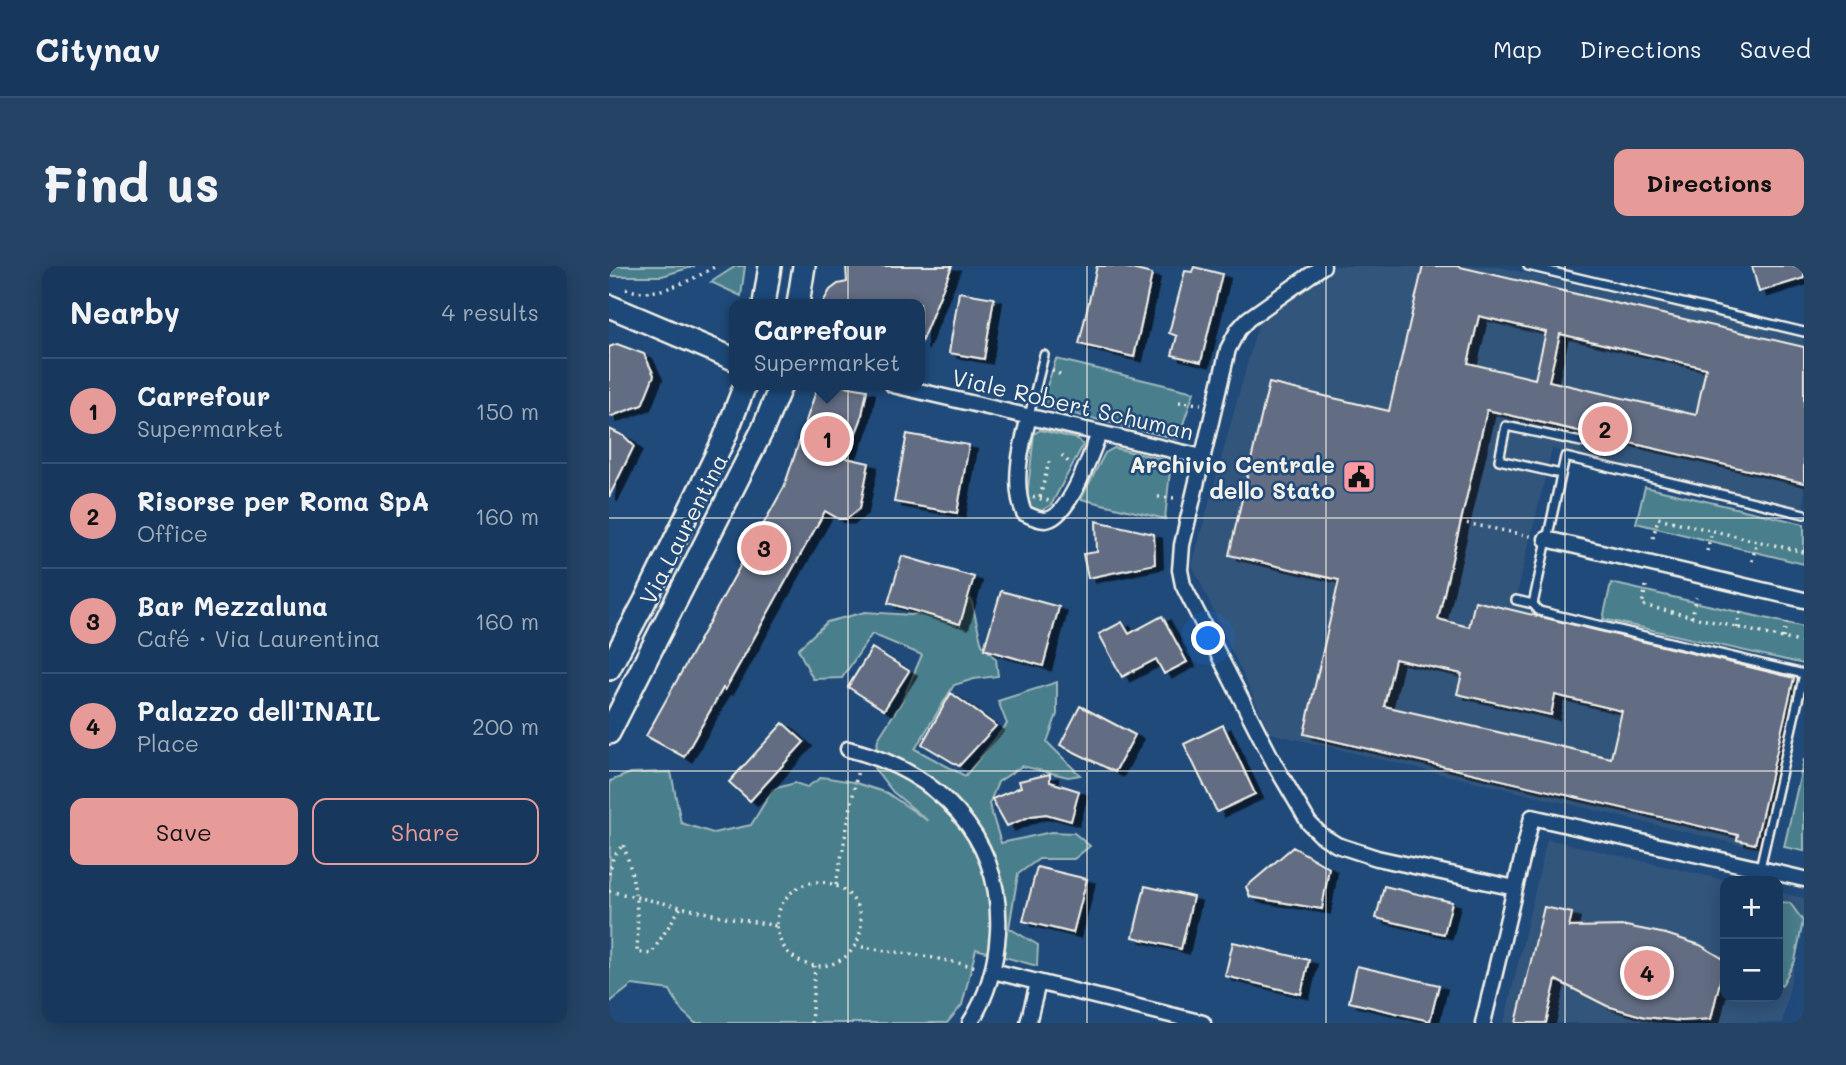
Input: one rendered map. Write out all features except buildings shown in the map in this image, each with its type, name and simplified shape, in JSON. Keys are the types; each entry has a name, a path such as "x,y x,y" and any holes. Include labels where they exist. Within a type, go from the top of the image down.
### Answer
{"main road":[{"path":"765,299 770,266"},
{"path":"799,299 804,266"},
{"path":"609,306 729,357"},
{"name":"Via Laurentina","path":"609,669 724,439 743,390"},
{"name":"Via Laurentina","path":"609,733 763,429 779,390"}],"street":[{"path":"1323,266 1248,318 1228,349 1182,545 1181,580 1275,765 1309,823 1321,835 1337,845 1377,858 1515,888"},
{"name":"Viale Robert Schuman","path":"914,390 1202,457"},
{"path":"1028,417 1017,492 1024,513 1045,520 1055,517 1068,502 1099,433"},
{"path":"1546,539 1804,600"},
{"path":"855,751 891,763 923,781 959,813 977,838 989,866 997,897 998,927 993,971 984,998 969,1023"},
{"path":"1483,1023 1532,817 1804,879"},
{"path":"993,971 1203,1023"},
{"path":"1028,1023 1038,983"}],"lane":[{"path":"1528,266 1804,331"},
{"path":"1028,417 1044,355"},
{"path":"1561,474 1499,460 1506,426 1581,442"},
{"path":"1533,604 1565,457 1804,513"},
{"path":"1516,600 1533,604 1539,611 1804,674 1761,868"}],"path":[{"path":"627,289 639,293 663,289 701,275 716,266"},
{"path":"1040,497 1049,462"},
{"path":"1020,503 1029,497 1040,497 1054,503 1062,511"},
{"path":"1653,538 1658,518 1804,552"},
{"path":"1459,522 1531,536"},
{"path":"1707,551 1711,531"},
{"path":"1752,561 1756,541"},
{"path":"1646,586 1642,605 1804,643"},
{"path":"1691,618 1696,597"},
{"path":"1737,628 1741,608"},
{"path":"1783,638 1787,619"},
{"path":"836,885 855,751"},
{"path":"609,874 613,858 623,844 631,866 639,918 637,952 651,954 681,907"},
{"path":"822,881 836,885 846,891 860,911 860,935 855,946 837,961 815,965 803,962 785,948 777,926 782,905 795,889 808,883 822,881"},
{"path":"609,891 777,926"},
{"path":"855,946 929,957 993,971"},
{"path":"811,1023 815,965"}],"shaded area":[{"path":"1336,266 1495,266 1804,337 1804,508 1552,449 1515,602 1796,668 1757,849 1270,733 1192,565 1260,317"},
{"path":"1547,839 1720,879 1720,1002 1783,1002 1783,893 1804,898 1804,920 1782,1023 1504,1023"}],"green space":[{"path":"615,266 695,266 662,276 609,276"},
{"path":"736,266 745,266 741,296 711,282"},
{"path":"1056,359 1194,392 1178,439 1045,407 1042,401"},
{"path":"1040,430 1078,439 1083,445 1051,505 1041,511 1031,507 1027,498 1034,434"},
{"path":"1114,448 1171,461 1165,519 1081,499 1105,453"},
{"path":"1645,487 1804,524 1804,564 1636,523"},
{"path":"1611,583 1804,627 1804,664 1603,619"},
{"path":"971,599 982,645 996,659 998,676 954,685 915,749 965,776 1007,724 998,701 1057,682 1057,714 1047,742 1080,775 1068,777 1022,766 998,782 989,804 1001,843 1051,832 1074,833 1090,846 1074,859 1039,859 1018,874 1009,928 1038,945 1037,966 976,949 962,1005 947,1023 695,1023 681,1010 670,990 632,985 609,1003 610,781 631,773 671,772 681,823 713,833 751,825 773,789 795,783 807,787 822,777 853,782 887,793 928,821 893,792 874,768 878,739 902,701 922,655 872,634 842,678 813,679 798,649 827,622 865,612 911,615"},
{"path":"1804,759 1804,851 1784,847"},
{"path":"1783,902 1790,903 1803,921 1795,961 1783,983"}],"place":[{"name":"Risorse per Roma SpA","path":"1605,429"},
{"name":"Carrefour","path":"827,439"},
{"name":"Archivio Centrale dello Stato","path":"1359,477"},
{"name":"Bar Mezzaluna","path":"764,548"},
{"name":"Palazzo dell'INAIL","path":"1647,973"}]}
